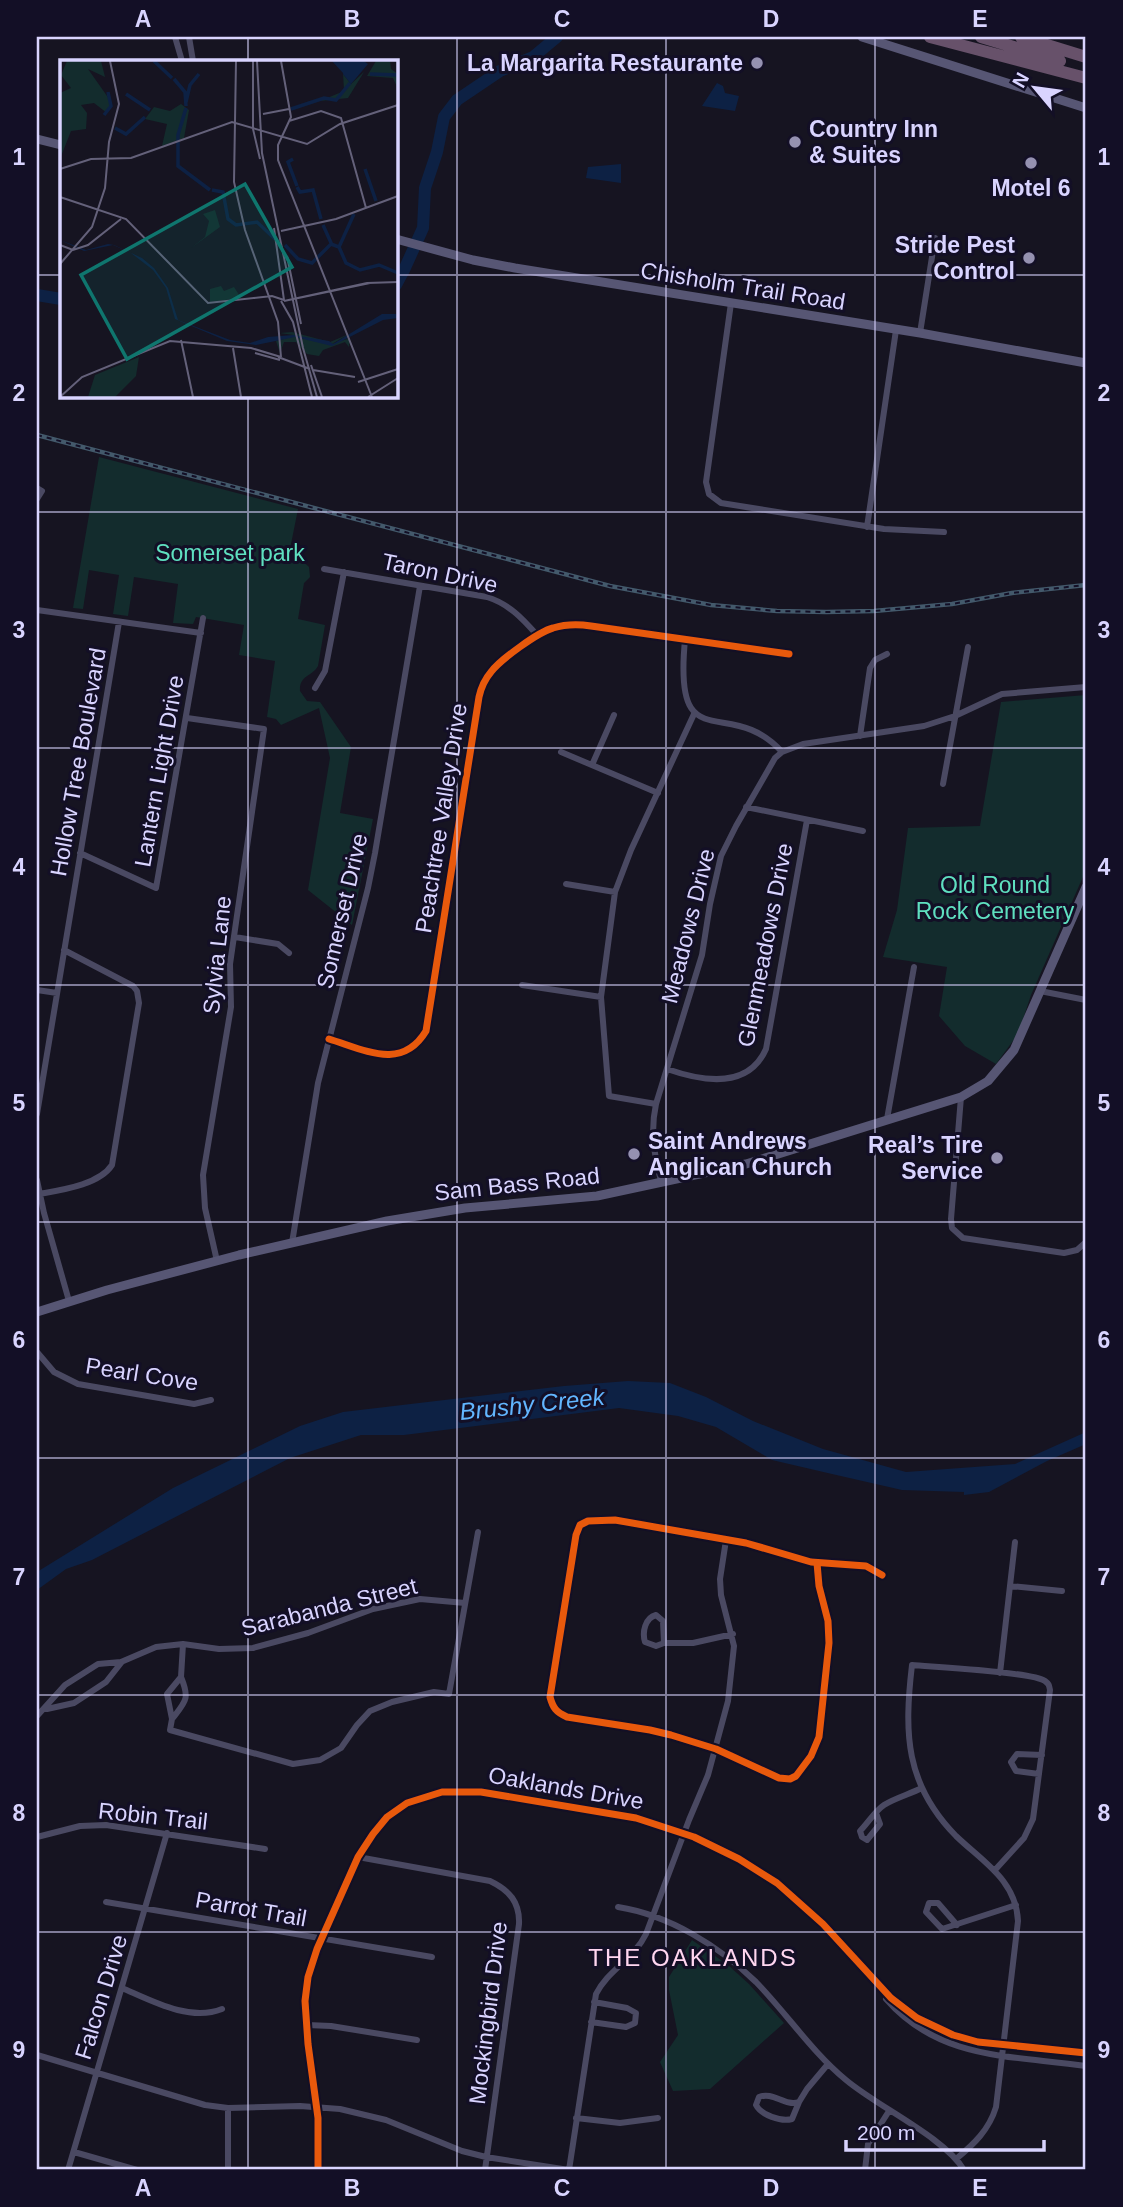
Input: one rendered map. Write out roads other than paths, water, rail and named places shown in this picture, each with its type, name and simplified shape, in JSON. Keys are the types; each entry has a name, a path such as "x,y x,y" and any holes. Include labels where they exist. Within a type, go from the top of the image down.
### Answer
{"highway":[{"path":"930,37 1086,78"},
{"path":"981,37 1086,69"},
{"path":"1021,37 1086,57"},
{"path":"1046,37 1086,49"}],"main road":[{"path":"862,37 1086,108"},
{"path":"37,139 60,145"},
{"name":"Chisholm Trail Road","path":"397,239 473,260 1086,363"},
{"name":"Sam Bass Road","path":"37,1312 217,1261 426,1213 589,1198 767,1158 961,1097 988,1081 1007,1061 1021,1038 1086,887"}],"street":[{"path":"175,37 182,60"},
{"path":"189,37 193,60"},
{"path":"920,333 935,238"},
{"path":"731,303 706,482 709,494 721,503 867,527 944,532"},
{"path":"867,527 895,330"},
{"path":"37,499 39,489"},
{"name":"Taron Drive","path":"324,569 498,600 517,613 537,635"},
{"path":"315,688 325,671 344,572"},
{"name":"Somerset Drive","path":"292,1243 318,1083 371,876 420,586"},
{"path":"37,610 201,633"},
{"name":"Lantern Light Drive","path":"80,853 156,888 203,618"},
{"name":"Hollow Tree Boulevard","path":"37,1114 119,622"},
{"name":"Peachtree Valley Drive","path":"328,1039 395,1055 412,1049 426,1031 482,687 496,666 537,635 555,627 576,624 789,654"},
{"path":"685,640 683,687 694,714 705,720 751,729 769,738 782,752 803,744 924,726 955,716 1002,694 1086,687"},
{"path":"943,784 968,647"},
{"path":"860,736 870,668 875,660 887,654"},
{"path":"656,1104 609,1096 601,997 615,892 694,714"},
{"path":"592,765 614,715"},
{"name":"Sylvia Lane","path":"187,718 264,729 230,964 231,1007 203,1175 205,1208 217,1261"},
{"path":"561,752 658,793"},
{"name":"Meadows Drive","path":"661,1181 652,1144 652,1121 702,954 718,866 726,845 769,765 782,752"},
{"path":"746,807 863,831"},
{"name":"Glenmeadows Drive","path":"667,1069 692,1078 710,1080 740,1075 761,1060 766,1049 807,820"},
{"path":"566,884 615,892"},
{"path":"235,937 278,944 289,953"},
{"path":"39,1194 60,1191 99,1178 111,1165 139,1003 137,991 133,986 64,950"},
{"path":"887,1119 914,967"},
{"path":"522,985 601,997"},
{"path":"37,990 57,993"},
{"path":"1040,991 1086,1000"},
{"path":"961,1097 951,1219 955,1233 964,1238 1064,1253 1077,1250 1086,1242"},
{"path":"37,1181 69,1301"},
{"name":"Pearl Cove","path":"37,1352 54,1371 78,1384 194,1404 211,1400"},
{"path":"817,1563 819,1586 828,1621 829,1643 819,1737 811,1756 796,1776 784,1779 716,1749 650,1730 567,1717 553,1707 550,1697 576,1535 580,1525 588,1521 615,1520 726,1539 770,1548 817,1563 866,1566 882,1575"},
{"path":"181,1677 167,1694 172,1719 170,1730 293,1764 320,1760 341,1748 370,1711 392,1702 434,1692 449,1694 478,1532"},
{"path":"37,2055 205,2105 228,2108 316,2106 363,2113 461,2151 569,2170 594,2001 605,1979 642,1942 716,1749 730,1690 734,1655 733,1634 721,1595 720,1579 726,1539"},
{"path":"1000,1673 1015,1542"},
{"path":"1010,1586 1062,1591"},
{"name":"Sarabanda Street","path":"37,1716 65,1685 98,1664 121,1662 156,1647 183,1644 219,1649 253,1648 308,1633 373,1609 420,1599 465,1603"},
{"path":"664,1643 663,1621 656,1615 650,1617 646,1622 644,1638 645,1642 656,1646 664,1643 693,1643 733,1634"},
{"path":"172,1719 186,1700 186,1689 181,1677 183,1644"},
{"name":"Sarabanda Street","path":"45,1709 74,1703 106,1682 121,1662"},
{"path":"956,2159 980,2137 991,2121 996,2107 1018,1921 1016,1905 1009,1887 995,1870 943,1821 922,1788 907,1731 912,1665 1042,1679 1049,1685 1040,1774 1030,1828 1017,1847 995,1870"},
{"path":"1040,1774 1016,1771 1011,1762 1017,1754 1042,1755"},
{"path":"876,1814 885,1805 922,1788"},
{"name":"Oaklands Drive","path":"318,2170 318,2118 307,2025 306,1989 321,1938 358,1857 380,1825 397,1810 430,1795 456,1791 481,1792 636,1818 684,1833 739,1859 777,1883 823,1924 899,2006 917,2018 953,2035 1003,2045 1086,2053"},
{"name":"Robin Trail","path":"37,1838 80,1826 106,1825 265,1849"},
{"name":"Falcon Drive","path":"68,2170 167,1833"},
{"name":"Mockingbird Drive","path":"358,1857 490,1881 507,1890 516,1903 520,1915 519,1924 485,2170"},
{"name":"Parrot Trail","path":"106,1902 432,1957"},
{"path":"957,1925 938,1903 929,1903 926,1912 942,1929 957,1925 1016,1905"},
{"path":"618,1906 641,1912 685,1930 705,1942 743,1971 828,2064 852,2085 940,2145 964,2170"},
{"name":"Oaklands Drive","path":"866,1972 896,2010 933,2037 958,2047 1086,2066"},
{"path":"122,1988 192,2013 205,2014 222,2009"},
{"path":"591,2022 626,2027 635,2023 636,2013 627,2008 594,2001"},
{"path":"307,2025 331,2026 417,2040"},
{"path":"799,2102 792,2104 766,2094 759,2096 756,2105 761,2111 789,2120 795,2114 807,2089 828,2064"},
{"path":"228,2108 228,2170"},
{"path":"865,2170 868,2144 888,2111"},
{"path":"576,2118 620,2123 658,2118"},
{"path":"74,2152 137,2170"}],"water":[{"path":"717,83 723,86 725,93 739,96 735,111 702,106"},
{"path":"621,164 621,183 586,178 588,167"},
{"name":"Brushy Creek","path":"628,1381 670,1383 823,1449 906,1472 1015,1464 1086,1432 1086,1444 989,1492 964,1495 964,1492 902,1490 772,1460 716,1427 678,1416 619,1408 404,1435 361,1435 290,1458 92,1560 66,1569 37,1590 37,1572 173,1488 300,1426 343,1412"}],"waterway":[{"path":"397,283 423,228 425,188 437,152 444,117 457,100 500,71 533,57 557,37"},
{"path":"37,295 60,299"}],"railway":[{"path":"37,435 610,586 711,605 777,611 874,611 952,604 1012,593 1086,585"}],"place":[{"name":"La Margarita Restaurante","path":"757,63"},
{"name":"Country Inn & Suites","path":"795,142"},
{"name":"Motel 6","path":"1031,163"},
{"name":"Stride Pest Control","path":"1029,258"},
{"name":"Saint Andrews Anglican Church","path":"634,1154"},
{"name":"Real’s Tire Service","path":"997,1158"}],"district":[{"name":"THE OAKLANDS","path":"693,1957"}],"park label":[{"name":"Somerset park","path":"230,553"},
{"name":"Old Round Rock Cemetery","path":"995,898"}]}
